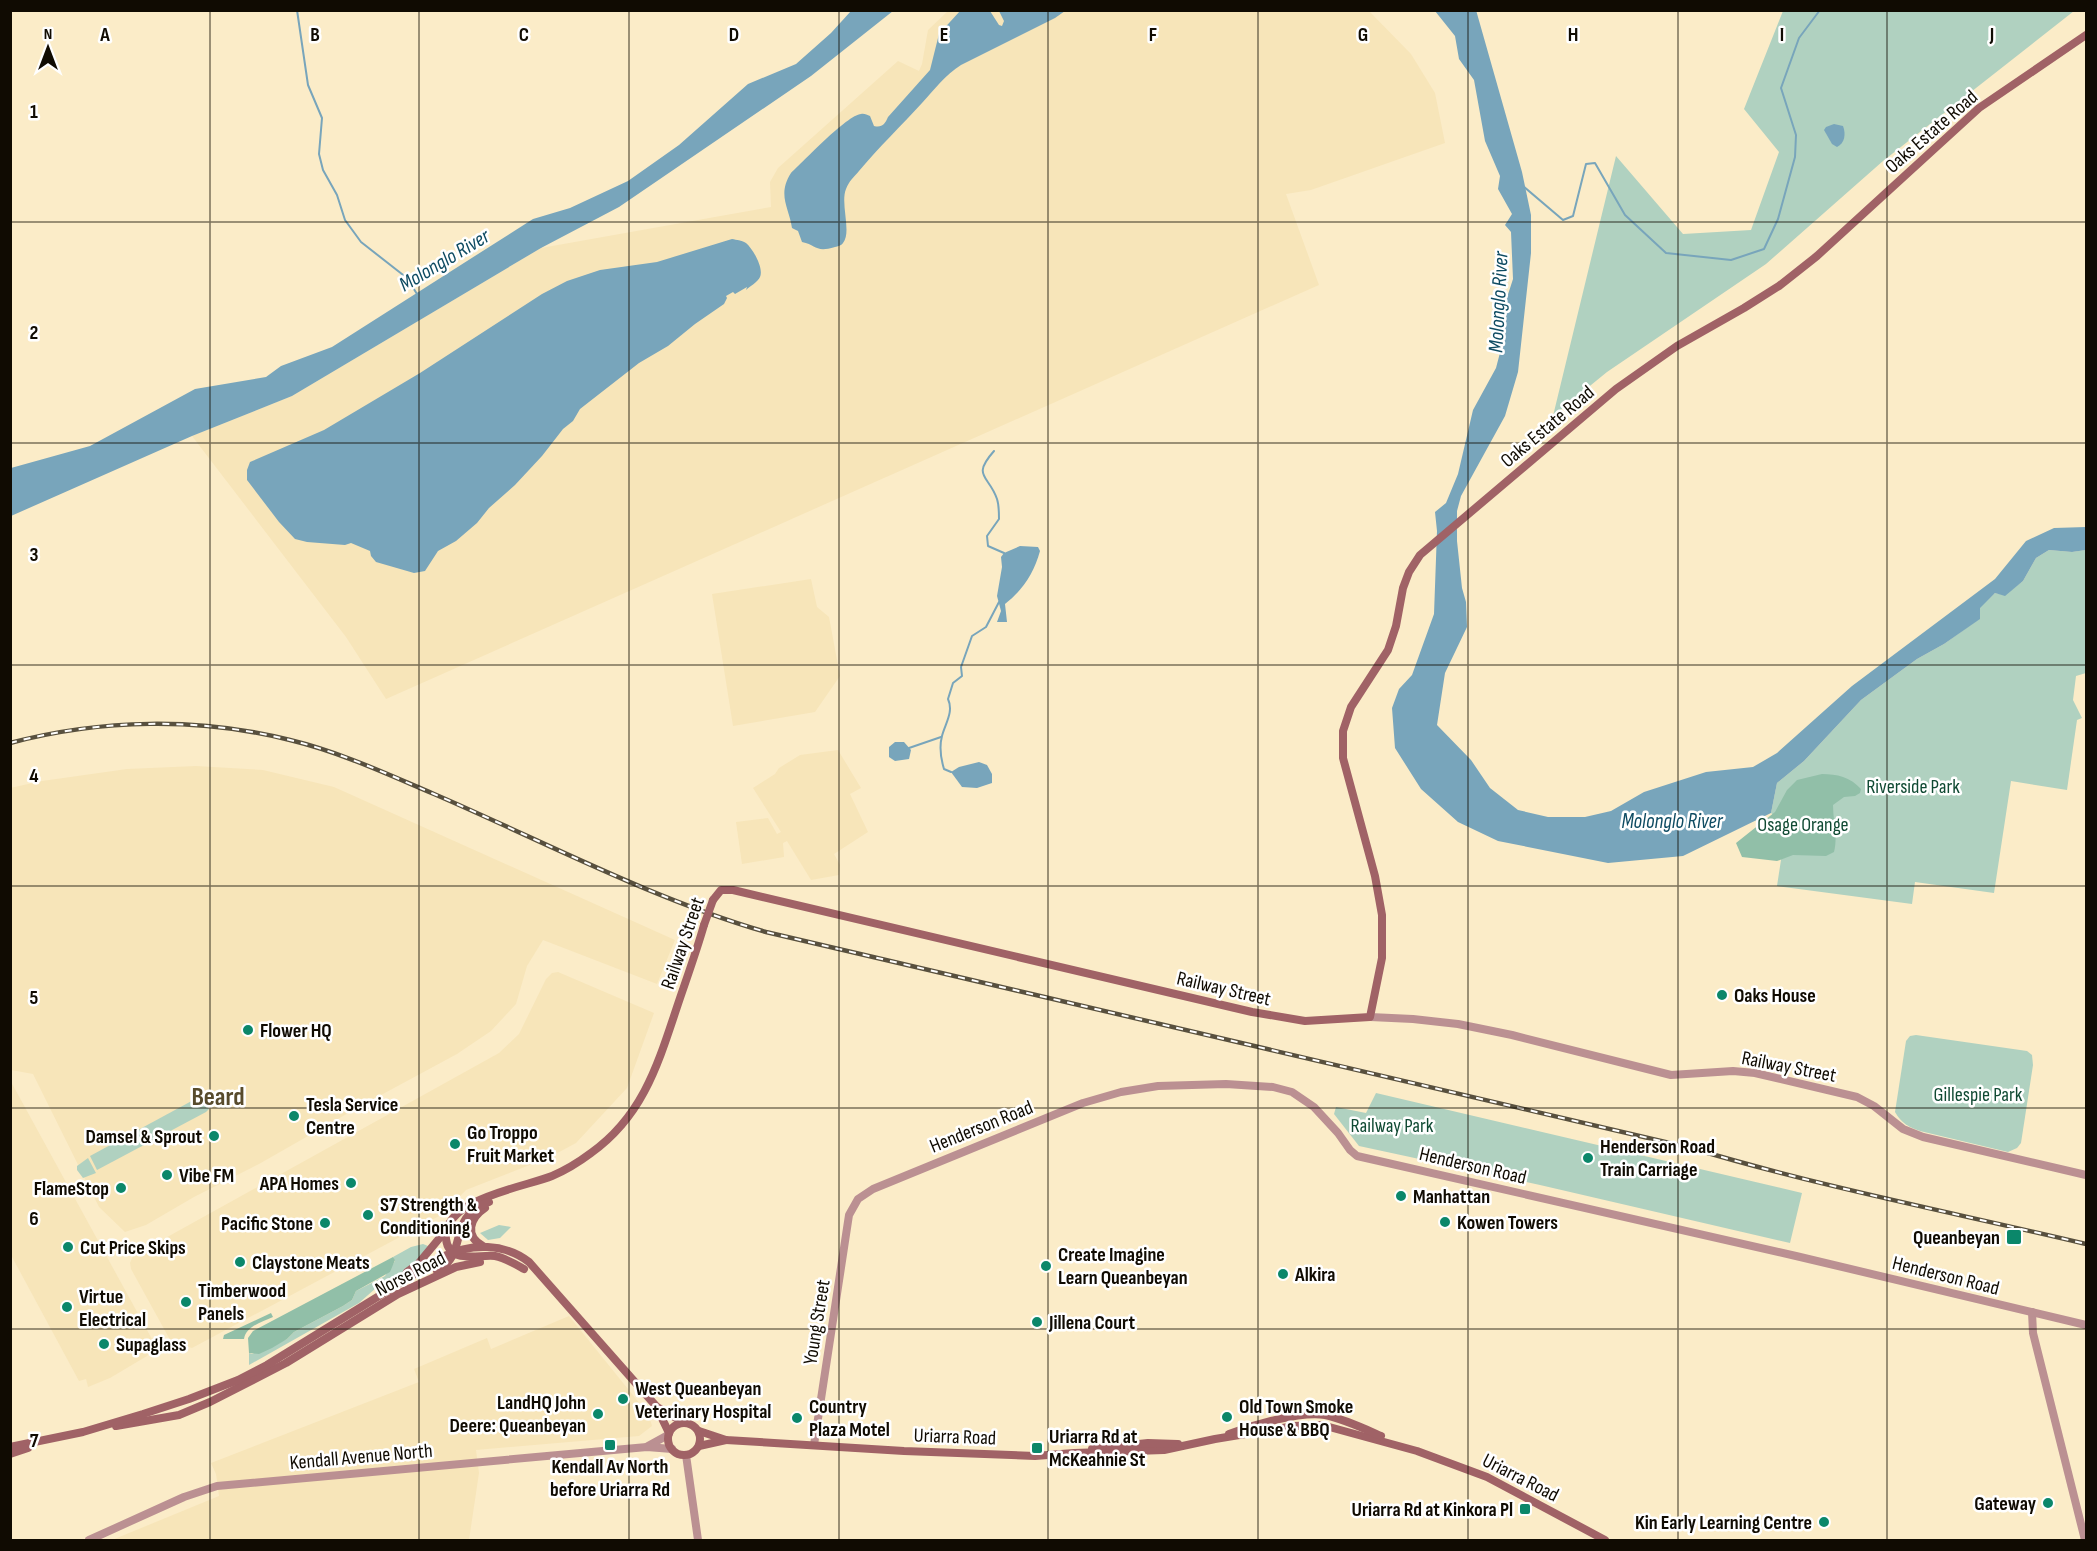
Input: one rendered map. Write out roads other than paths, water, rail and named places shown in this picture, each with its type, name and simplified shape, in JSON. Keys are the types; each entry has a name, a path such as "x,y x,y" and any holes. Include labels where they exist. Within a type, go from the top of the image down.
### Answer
{"main road":[{"name":"Oaks Estate Road","path":"1370,1017 1382,958 1382,915 1370,856 1345,765 1342,750 1343,731 1351,707 1390,644 1403,588 1409,572 1420,555 1616,389 1651,363 1779,286 1817,256 1979,108 2086,35"},
{"name":"Railway Street","path":"365,1305 378,1290 417,1265 458,1213 470,1203 516,1189 576,1164 603,1145 630,1116 651,1080 667,1041 713,900 721,891 733,890 1252,1012 1289,1019 1317,1021 1370,1017"},
{"name":"Railway Street","path":"398,1294 444,1267 454,1252 459,1230 468,1214 481,1205 516,1189"},
{"name":"Railway Street","path":"483,1246 476,1242 473,1236 472,1221 479,1212 500,1197"},
{"path":"449,1226 446,1240 448,1248 454,1252 466,1257 497,1257 524,1269"},
{"name":"Norse Road","path":"82,1432 192,1398 238,1380 267,1365 454,1252 483,1246 504,1250 521,1256 549,1282"},
{"name":"Norse Road","path":"10,1447 179,1415 243,1387 398,1294 456,1267 470,1263 496,1262 524,1269 549,1282"},
{"path":"549,1282 656,1406 672,1449 678,1454 686,1455 693,1452 699,1446 701,1437 699,1431 693,1424 683,1422 656,1406"},
{"path":"192,1398 197,1407"},
{"path":"1304,1425 1307,1414"},
{"name":"Uriarra Road","path":"1215,1439 1251,1426 1307,1414 1322,1415 1345,1421 1487,1477 1605,1540"},
{"path":"668,1434 674,1425 683,1422"},
{"name":"Uriarra Road","path":"699,1431 726,1440 1020,1456 1074,1453 1152,1443 1191,1444 1304,1425 1328,1426 1418,1451"},
{"name":"Norse Road","path":"10,1454 51,1439"},
{"name":"Uriarra Road","path":"699,1446 726,1440"}],"street":[{"name":"Railway Street","path":"1370,1017 1458,1024 1512,1035 1671,1075 1733,1071 1755,1073 1857,1097 1874,1106 1903,1129 1923,1137 2086,1175"},
{"name":"Henderson Road","path":"854,1203 873,1189 966,1150 1073,1107 1121,1092 1158,1086 1203,1084 1273,1087 1292,1092 1307,1101 1358,1156 1784,1253 2086,1325"},
{"name":"Young Street","path":"814,1445 848,1222 854,1203"},
{"path":"2032,1312 2033,1333 2085,1540"},
{"name":"Kendall Avenue North","path":"647,1447 668,1434"},
{"name":"Kendall Avenue North","path":"89,1540 184,1497 217,1486 647,1447 672,1449"},
{"path":"686,1455 698,1540"}],"water":[{"name":"Molonglo River","path":"1476,10 1522,172 1531,215 1531,253 1518,372 1505,416 1461,496 1457,511 1457,541 1462,588 1466,602 1467,627 1445,673 1437,725 1471,760 1490,788 1518,810 1548,817 1585,817 1611,811 1644,792 1706,772 1753,767 1777,753 1852,686 1995,579 2026,541 2054,528 2086,527 2086,550 2072,552 2049,550 2036,558 2023,581 2005,596 1995,593 1980,608 1980,619 1944,644 1917,659 1861,700 1804,761 1777,783 1771,813 1683,856 1608,863 1498,841 1458,822 1421,789 1395,748 1392,708 1399,689 1412,675 1434,614 1437,531 1435,512 1446,503 1458,474 1473,410 1496,368 1502,345 1501,316 1513,279 1511,232 1505,225 1512,214 1498,189 1500,176 1485,141 1474,80 1459,59 1455,36 1435,11"},
{"name":"Molonglo River","path":"851,11 893,11 811,76 619,207 541,248 292,396 192,436 11,516 11,468 90,446 195,389 266,377 281,366 332,347 533,219 570,208 628,181 679,145 748,84 796,64 831,33"},
{"path":"960,11 990,11 1002,26 1004,21 999,11 1065,11 961,65 950,73 852,179 845,195 846,232 842,244 824,249 802,242 798,231 792,228 784,195 791,173 854,116 864,114 870,116 874,126 881,126 930,70 939,34"},
{"path":"1834,124 1843,126 1844,132 1843,141 1837,147 1832,144 1824,130"},
{"path":"732,239 746,243 755,254 761,273 758,281 746,290 747,287 726,296 724,304 668,346 639,363 580,409 573,421 563,429 515,485 456,541 438,551 425,571 414,573 376,562 370,551 351,543 345,545 295,539 247,480 250,462 324,430 420,373 542,294 567,281 600,270 657,262"},
{"path":"1020,546 1038,547 1040,551 1035,567 1027,580 1005,604 1007,622 997,622 1001,611 997,596 1002,567 1001,557 1004,553"},
{"path":"895,742 904,742 911,750 909,759 895,761 889,757 889,747"},
{"path":"979,762 987,765 992,774 992,783 977,788 962,787 951,772 959,767"}],"waterway":[{"path":"297,10 308,85 322,118 319,154 323,170 337,195 345,220 361,242 407,278 417,294"},
{"path":"1523,186 1563,220 1573,216 1586,164 1595,163 1625,215 1666,253 1731,260 1764,249 1778,219 1795,157 1796,135 1781,88 1799,38 1820,10"},
{"path":"994,451 983,471 997,499 999,519 987,536 988,546 1004,553"},
{"path":"951,772 944,769 941,757 942,736 950,713 948,699 953,683 962,676 961,667 972,636 986,627 999,602"},
{"path":"909,748 941,737"}],"railway":[{"path":"10,743 79,729 150,724 220,727 290,740 363,764 640,886 723,919 766,932 1691,1148 1839,1187 2086,1244"}],"place":[{"name":"Oaks House","path":"1722,995"},
{"name":"Flower HQ","path":"248,1030"},
{"name":"Tesla Service Centre","path":"294,1116"},
{"name":"Damsel & Sprout","path":"214,1136"},
{"name":"Go Troppo Fruit Market","path":"455,1144"},
{"name":"Henderson Road Train Carriage","path":"1588,1158"},
{"name":"Vibe FM","path":"167,1175"},
{"name":"APA Homes","path":"351,1183"},
{"name":"FlameStop","path":"121,1188"},
{"name":"Manhattan","path":"1401,1196"},
{"name":"S7 Strength & Conditioning","path":"368,1215"},
{"name":"Kowen Towers","path":"1445,1222"},
{"name":"Pacific Stone","path":"325,1223"},
{"name":"Queanbeyan","path":"2014,1237"},
{"name":"Cut Price Skips","path":"68,1247"},
{"name":"Claystone Meats","path":"240,1262"},
{"name":"Create Imagine Learn Queanbeyan","path":"1046,1266"},
{"name":"Alkira","path":"1283,1274"},
{"name":"Timberwood Panels","path":"186,1302"},
{"name":"Virtue Electrical","path":"67,1307"},
{"name":"Jillena Court","path":"1037,1322"},
{"name":"Supaglass","path":"104,1344"},
{"name":"West Queanbeyan Veterinary Hospital","path":"623,1399"},
{"name":"LandHQ John Deere: Queanbeyan","path":"598,1414"},
{"name":"Old Town Smoke House & BBQ","path":"1227,1417"},
{"name":"Country Plaza Motel","path":"797,1418"},
{"name":"Kendall Av North before Uriarra Rd","path":"610,1445"},
{"name":"Uriarra Rd at McKeahnie St","path":"1037,1448"},
{"name":"Gateway","path":"2048,1503"},
{"name":"Uriarra Rd at Kinkora Pl","path":"1525,1509"},
{"name":"Kin Early Learning Centre","path":"1824,1522"}],"district":[{"name":"Beard","path":"218,1096"}],"park label":[{"name":"Riverside Park","path":"1913,786"},
{"name":"Osage Orange","path":"1803,824"},
{"name":"Gillespie Park","path":"1978,1094"},
{"name":"Railway Park","path":"1392,1125"}]}
